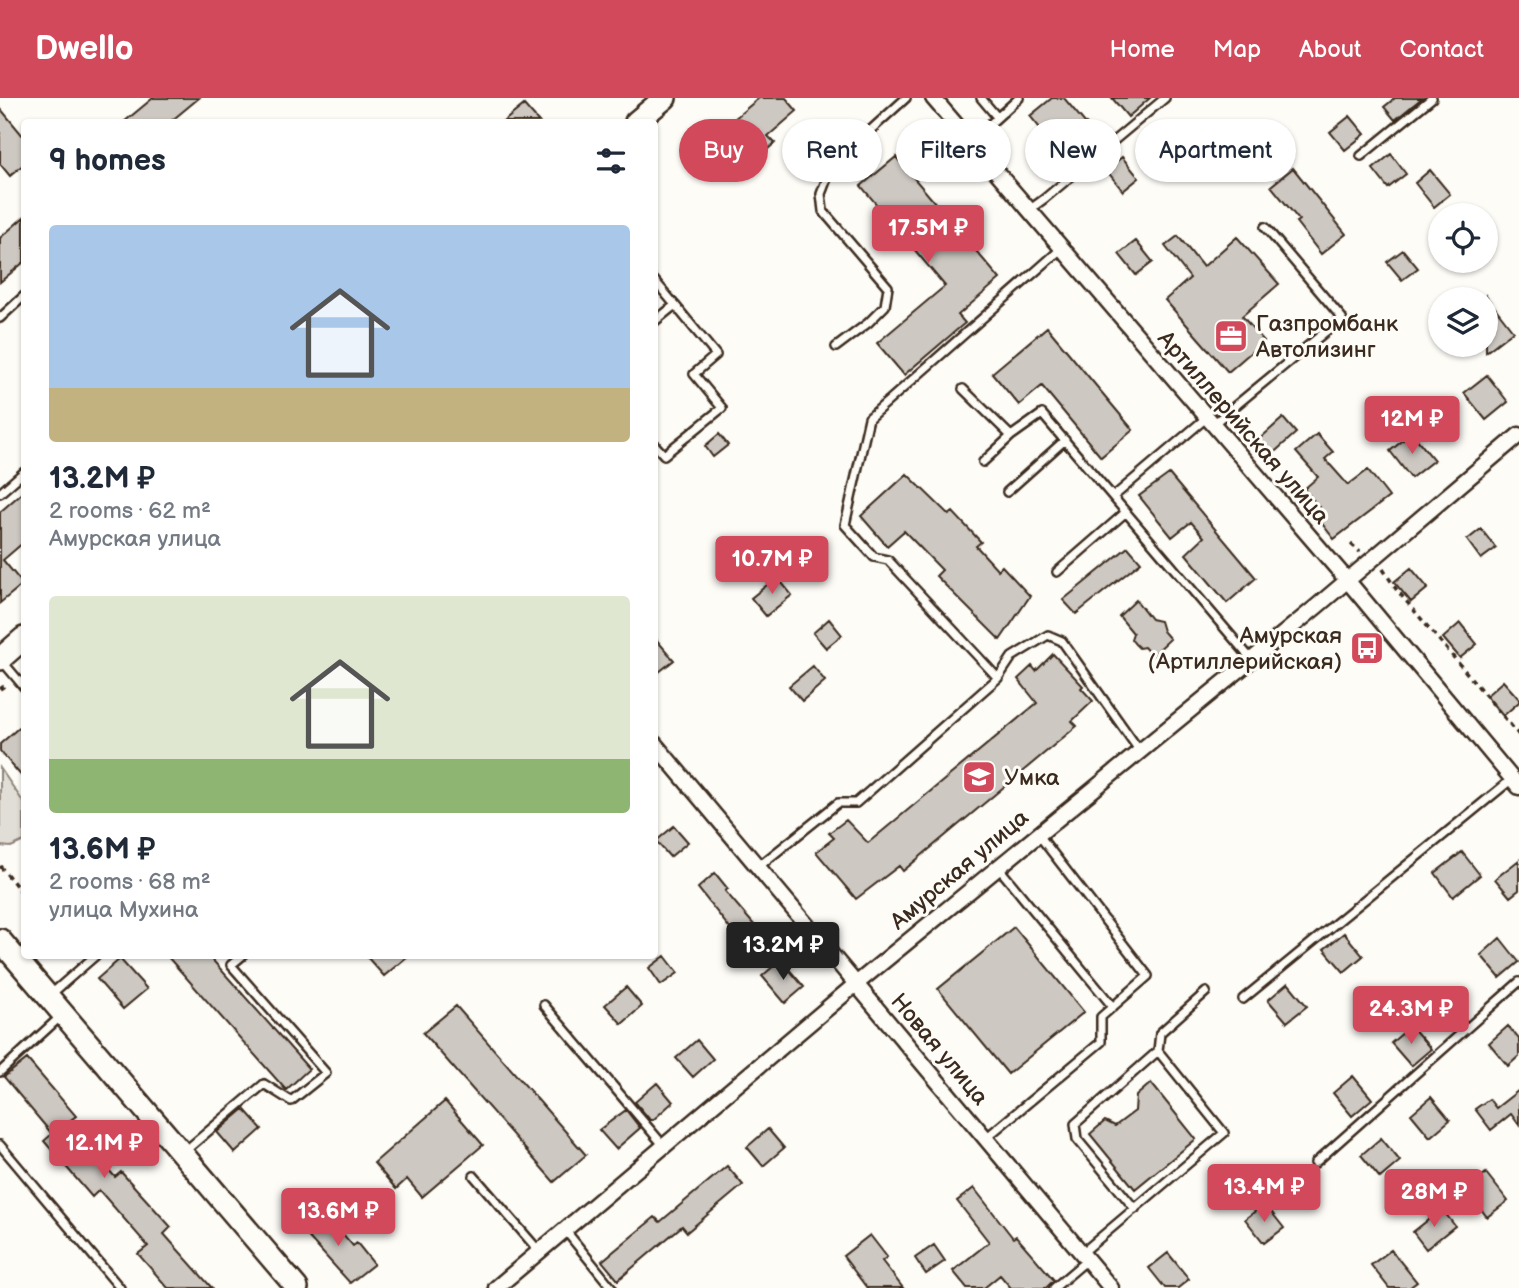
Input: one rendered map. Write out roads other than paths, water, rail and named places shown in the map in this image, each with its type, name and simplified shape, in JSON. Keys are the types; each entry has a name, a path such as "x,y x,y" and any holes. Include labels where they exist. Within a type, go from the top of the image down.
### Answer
{"main road":[{"path":"640,119 665,98"},
{"path":"0,659 21,641"},
{"path":"0,940 297,1288"}],"street":[{"name":"Артиллерийская улица","path":"933,98 951,119"},
{"name":"Артиллерийская улица","path":"1004,182 1347,580 1516,783"},
{"name":"Амурская улица","path":"496,1288 856,984 1519,435"},
{"name":"Новая улица","path":"658,748 1111,1288"}],"lane":[{"path":"836,347 869,323 885,306 888,287 824,211 821,194 832,165 906,98"},
{"path":"981,98 997,117 1018,98"},
{"path":"1028,210 1165,98"},
{"path":"1361,156 1432,98"},
{"path":"1113,497 1342,318 1265,227"},
{"path":"998,678 888,561 874,557 845,525 869,418 1061,249"},
{"path":"658,285 716,355 694,374 722,408 664,455 658,448"},
{"path":"0,317 21,299"},
{"path":"658,319 675,305"},
{"path":"963,389 1010,436"},
{"path":"983,462 1010,436 1042,414 1251,659"},
{"path":"1007,492 1065,440"},
{"path":"0,493 21,475"},
{"path":"1057,572 1126,512"},
{"path":"758,867 838,803 856,803 998,678 1012,657 1048,635 1062,641 1139,751"},
{"path":"0,659 21,684"},
{"path":"1243,999 1516,783"},
{"path":"985,1138 1101,1042 1101,1017 1149,976 1038,834"},
{"path":"998,867 1113,1007"},
{"path":"49,997 92,959"},
{"path":"182,1153 264,1084 291,1101 326,1073 232,965 239,959"},
{"path":"1315,1163 1519,982"},
{"path":"1135,1209 1077,1139 1075,1124 1158,1051 1160,1033 1206,992"},
{"path":"544,1006 664,1146"},
{"path":"0,1072 63,1014"},
{"path":"1054,1288 1135,1209 1224,1133 1158,1051"},
{"path":"0,1145 120,1288"},
{"path":"474,1176 540,1251"},
{"path":"565,1230 612,1288"}],"place":[{"name":"Газпромбанк Автолизинг","path":"1231,336"},
{"name":"Амурская (Артиллерийская)","path":"1367,648"},
{"name":"Умка","path":"979,777"}]}
